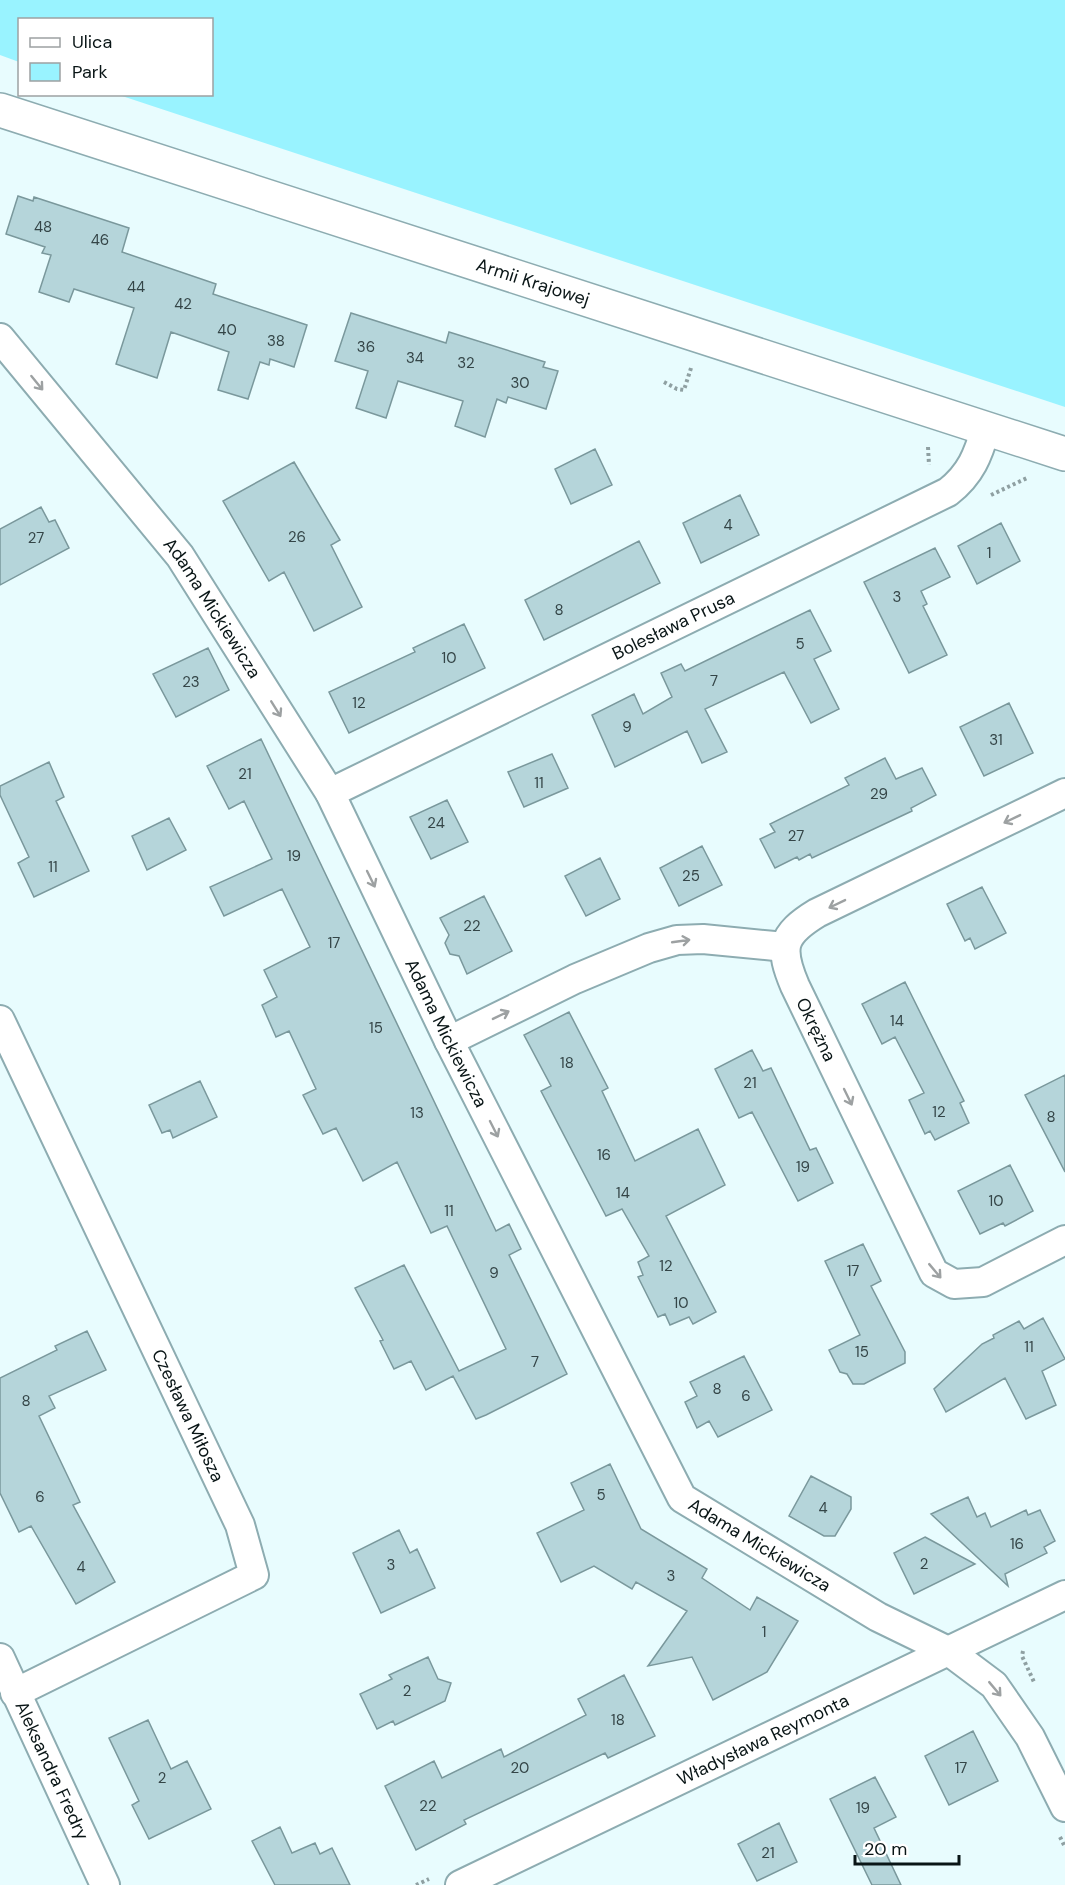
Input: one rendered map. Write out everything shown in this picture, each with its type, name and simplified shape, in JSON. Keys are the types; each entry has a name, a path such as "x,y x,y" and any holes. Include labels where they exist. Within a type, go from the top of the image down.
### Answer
{"street":[{"name":"Armii Krajowej","path":"0,110 1065,454"},
{"name":"Adama Mickiewicza","path":"0,338 180,556 330,793 449,1041 682,1498 878,1617 950,1652 994,1685 1030,1737 1060,1817"},
{"name":"Bolesława Prusa","path":"330,793 948,492 963,480 975,463 986,428"},
{"path":"449,1041 575,980 649,948 677,940 703,939 785,948 796,926 817,913 1065,793"},
{"name":"Okrężna","path":"785,948 787,967 795,986 934,1273 954,1284 982,1282 1065,1240"},
{"name":"Czesława Miłosza","path":"0,1020 240,1525 254,1575 15,1693"},
{"name":"Władysława Reymonta","path":"448,1880 950,1652 1065,1595"},
{"name":"Aleksandra Fredry","path":"0,1658 105,1885"}],"path":[{"path":"989,496 1033,475"},
{"path":"1023,1647 1022,1656 1036,1688"},
{"path":"1060,1817 1065,1847"},
{"path":"416,1885 448,1880"}],"green space":[{"path":"0,0 1065,0 1065,407 122,96 213,96 213,18 18,18 18,62 0,55"}],"building":[{"path":"18,196 33,201 34,197 129,228 122,252 216,284 213,294 307,325 294,367 270,359 269,365 260,362 248,399 218,390 229,352 171,332 157,378 116,364 134,308 74,289 69,302 39,292 51,255 42,253 45,247 6,234"},
{"path":"351,313 446,343 449,332 545,362 543,367 558,371 546,409 508,397 506,403 497,399 485,437 455,426 463,401 398,381 386,418 356,408 368,371 335,361"},
{"path":"595,449 612,485 571,504 555,469"},
{"path":"294,462 340,540 331,545 362,607 314,631 284,572 269,581 223,501"},
{"path":"740,495 759,535 701,563 683,523"},
{"path":"41,507 49,522 55,520 69,548 0,585 0,529"},
{"path":"1001,523 1020,561 977,584 958,546"},
{"path":"639,541 660,583 544,640 525,600"},
{"path":"935,548 950,577 921,591 927,604 923,606 947,655 909,673 864,582"},
{"path":"810,610 831,651 814,659 839,709 811,723 784,672 705,709 727,752 702,763 687,731 615,767 592,715 634,694 643,714 672,697 661,673 681,664 685,671"},
{"path":"464,624 485,668 349,733 329,692 415,652 413,648"},
{"path":"208,648 229,690 176,717 153,674"},
{"path":"1009,703 1033,753 984,776 960,727"},
{"path":"261,739 496,1231 509,1224 521,1249 509,1255 567,1374 476,1419 453,1376 426,1390 411,1361 394,1369 380,1341 383,1340 355,1288 404,1265 459,1371 506,1349 447,1226 431,1233 397,1162 363,1181 336,1128 323,1134 303,1095 316,1089 289,1031 276,1037 262,1005 277,997 264,970 310,947 282,889 224,916 210,887 272,859 244,801 229,809 207,766"},
{"path":"552,754 568,788 524,807 508,772"},
{"path":"885,758 896,779 922,768 936,795 911,808 912,811 812,858 810,854 799,860 797,857 775,868 760,839 775,832 770,824 849,785 845,778"},
{"path":"49,762 64,797 56,801 89,871 34,897 18,863 29,857 0,795 0,786"},
{"path":"447,800 468,842 431,859 410,817"},
{"path":"169,818 186,850 147,870 132,836"},
{"path":"702,846 722,885 679,906 660,868"},
{"path":"600,858 620,899 586,916 565,876"},
{"path":"982,887 1006,933 975,949 970,938 965,941 947,904"},
{"path":"484,896 512,951 467,974 459,956 450,954 445,943 449,935 440,918"},
{"path":"905,982 964,1101 960,1103 969,1123 935,1140 930,1131 925,1134 909,1100 924,1093 895,1037 882,1044 862,1004"},
{"path":"569,1012 608,1088 602,1091 635,1161 698,1129 725,1185 666,1216 716,1312 693,1324 689,1317 670,1325 665,1314 658,1317 638,1277 643,1275 638,1262 649,1256 622,1209 606,1216 541,1091 551,1086 524,1035"},
{"path":"752,1050 763,1071 771,1068 810,1150 816,1148 833,1183 798,1201 752,1112 739,1118 715,1069"},
{"path":"1065,1075 1065,1172 1025,1095"},
{"path":"200,1081 217,1117 173,1138 170,1130 162,1133 149,1105"},
{"path":"1010,1165 1033,1211 1005,1226 1003,1223 980,1234 958,1191"},
{"path":"863,1244 881,1281 871,1286 905,1352 905,1363 864,1384 853,1384 847,1374 840,1372 829,1350 860,1335 825,1261"},
{"path":"1043,1318 1065,1359 1042,1371 1056,1405 1026,1419 1005,1378 946,1412 934,1389 982,1344 994,1338 993,1335 1019,1321 1024,1329"},
{"path":"87,1331 106,1370 49,1396 55,1408 39,1416 80,1502 73,1505 115,1582 76,1604 31,1526 19,1532 0,1493 0,1378 57,1350 55,1346"},
{"path":"744,1356 772,1410 718,1437 709,1421 697,1428 685,1402 697,1396 690,1382"},
{"path":"610,1464 641,1529 707,1569 702,1578 750,1610 757,1597 798,1621 767,1672 713,1700 692,1657 648,1666 687,1611 636,1582 632,1589 594,1566 561,1582 537,1533 584,1510 571,1483"},
{"path":"811,1476 851,1497 851,1509 835,1536 824,1536 789,1516"},
{"path":"968,1497 977,1517 985,1513 991,1527 1026,1510 1028,1515 1040,1510 1055,1541 1044,1547 1047,1553 1005,1574 1008,1586 931,1514"},
{"path":"399,1530 410,1553 417,1549 435,1588 381,1613 353,1553"},
{"path":"925,1537 975,1564 914,1594 894,1553"},
{"path":"428,1657 438,1679 451,1683 445,1701 395,1725 393,1721 377,1729 360,1694 392,1679 389,1675"},
{"path":"624,1675 655,1736 608,1758 605,1753 464,1820 466,1824 416,1850 385,1786 434,1761 442,1778 501,1749 504,1757 586,1715 578,1699"},
{"path":"148,1720 171,1769 187,1761 211,1809 149,1839 132,1805 139,1801 109,1738"},
{"path":"973,1731 998,1781 949,1805 925,1756"},
{"path":"875,1777 896,1817 874,1828 901,1885 872,1885 830,1799"},
{"path":"779,1823 797,1862 757,1881 738,1844"},
{"path":"280,1827 292,1853 315,1843 320,1854 332,1848 350,1885 275,1885 252,1841"}]}
